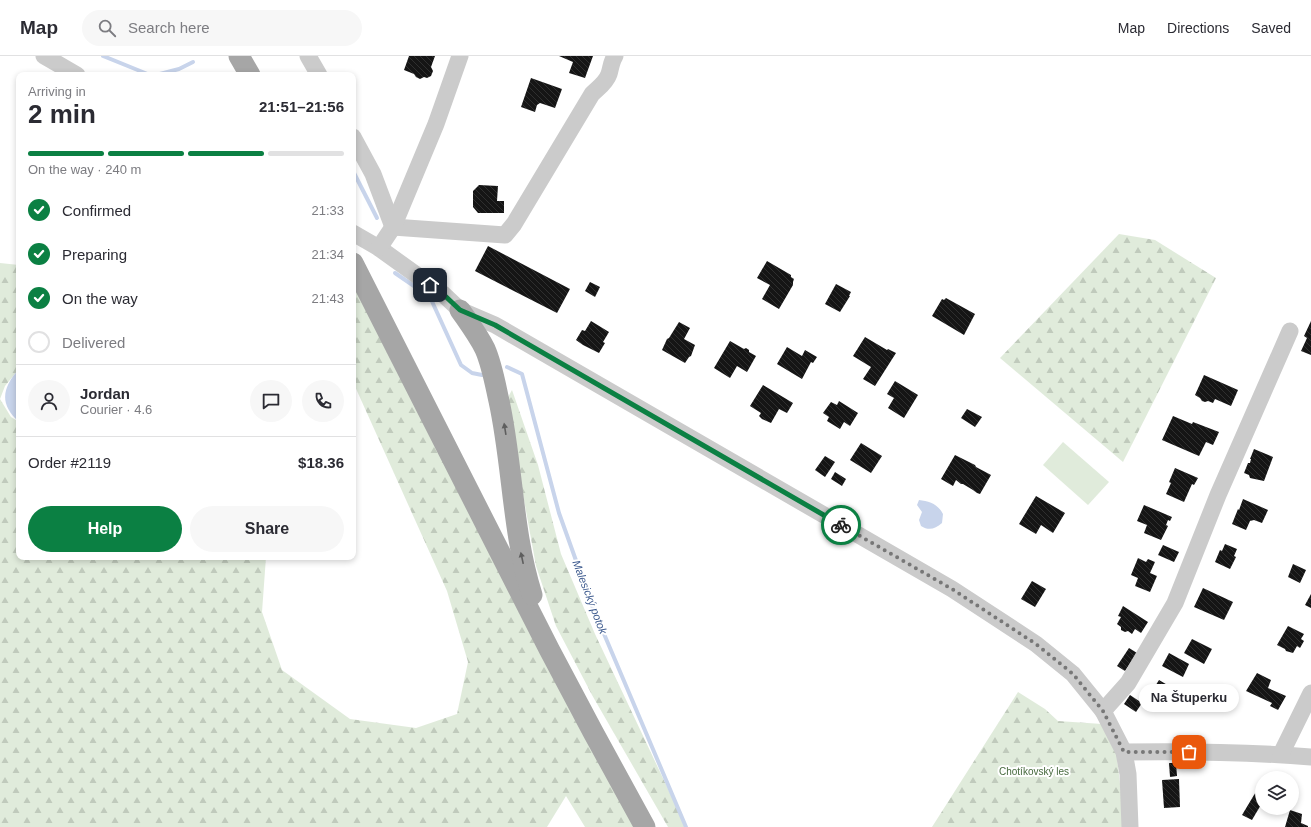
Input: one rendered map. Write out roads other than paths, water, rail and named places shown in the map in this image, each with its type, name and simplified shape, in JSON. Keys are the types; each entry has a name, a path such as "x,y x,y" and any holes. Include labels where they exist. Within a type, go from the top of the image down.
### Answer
{"main road":[{"path":"239,56 248,72"},
{"path":"356,269 549,649 596,739 645,827"},
{"path":"460,310 479,338 492,367 505,428 518,540 526,577 549,649"}],"street":[{"path":"44,56 72,72"},
{"path":"308,56 317,72"},
{"path":"380,248 394,228 436,124 460,56"},
{"path":"394,228 504,235 514,224 592,94 604,83 608,76 612,60 615,56"},
{"path":"356,143 373,174 394,228"},
{"path":"356,235 380,248 443,294 460,310 495,325 952,589 1036,644 1073,674 1103,711 1124,752 1128,774 1130,827"},
{"path":"1103,711 1128,683 1175,603 1218,495 1290,331"},
{"path":"1281,754 1311,693"},
{"path":"1124,752 1174,751 1281,754 1311,757"}],"water":[{"path":"16,372 16,419 8,409 5,397 6,390"},
{"path":"919,500 930,502 939,508 943,514 942,523 932,529 921,526 919,520 922,512 917,505"}],"waterway":[{"path":"103,56 143,72"},
{"path":"168,72 179,69 193,62"},
{"path":"356,177 377,218"},
{"name":"Malesický potok","path":"395,273 430,297 461,365 472,373 482,375"},
{"name":"Malesický potok","path":"507,367 522,374 559,513 593,608 686,827"}],"place":[{"name":"Na Štuperku","path":"1189,752"}],"park label":[{"name":"Chotíkovský les","path":"1034,771"}]}
